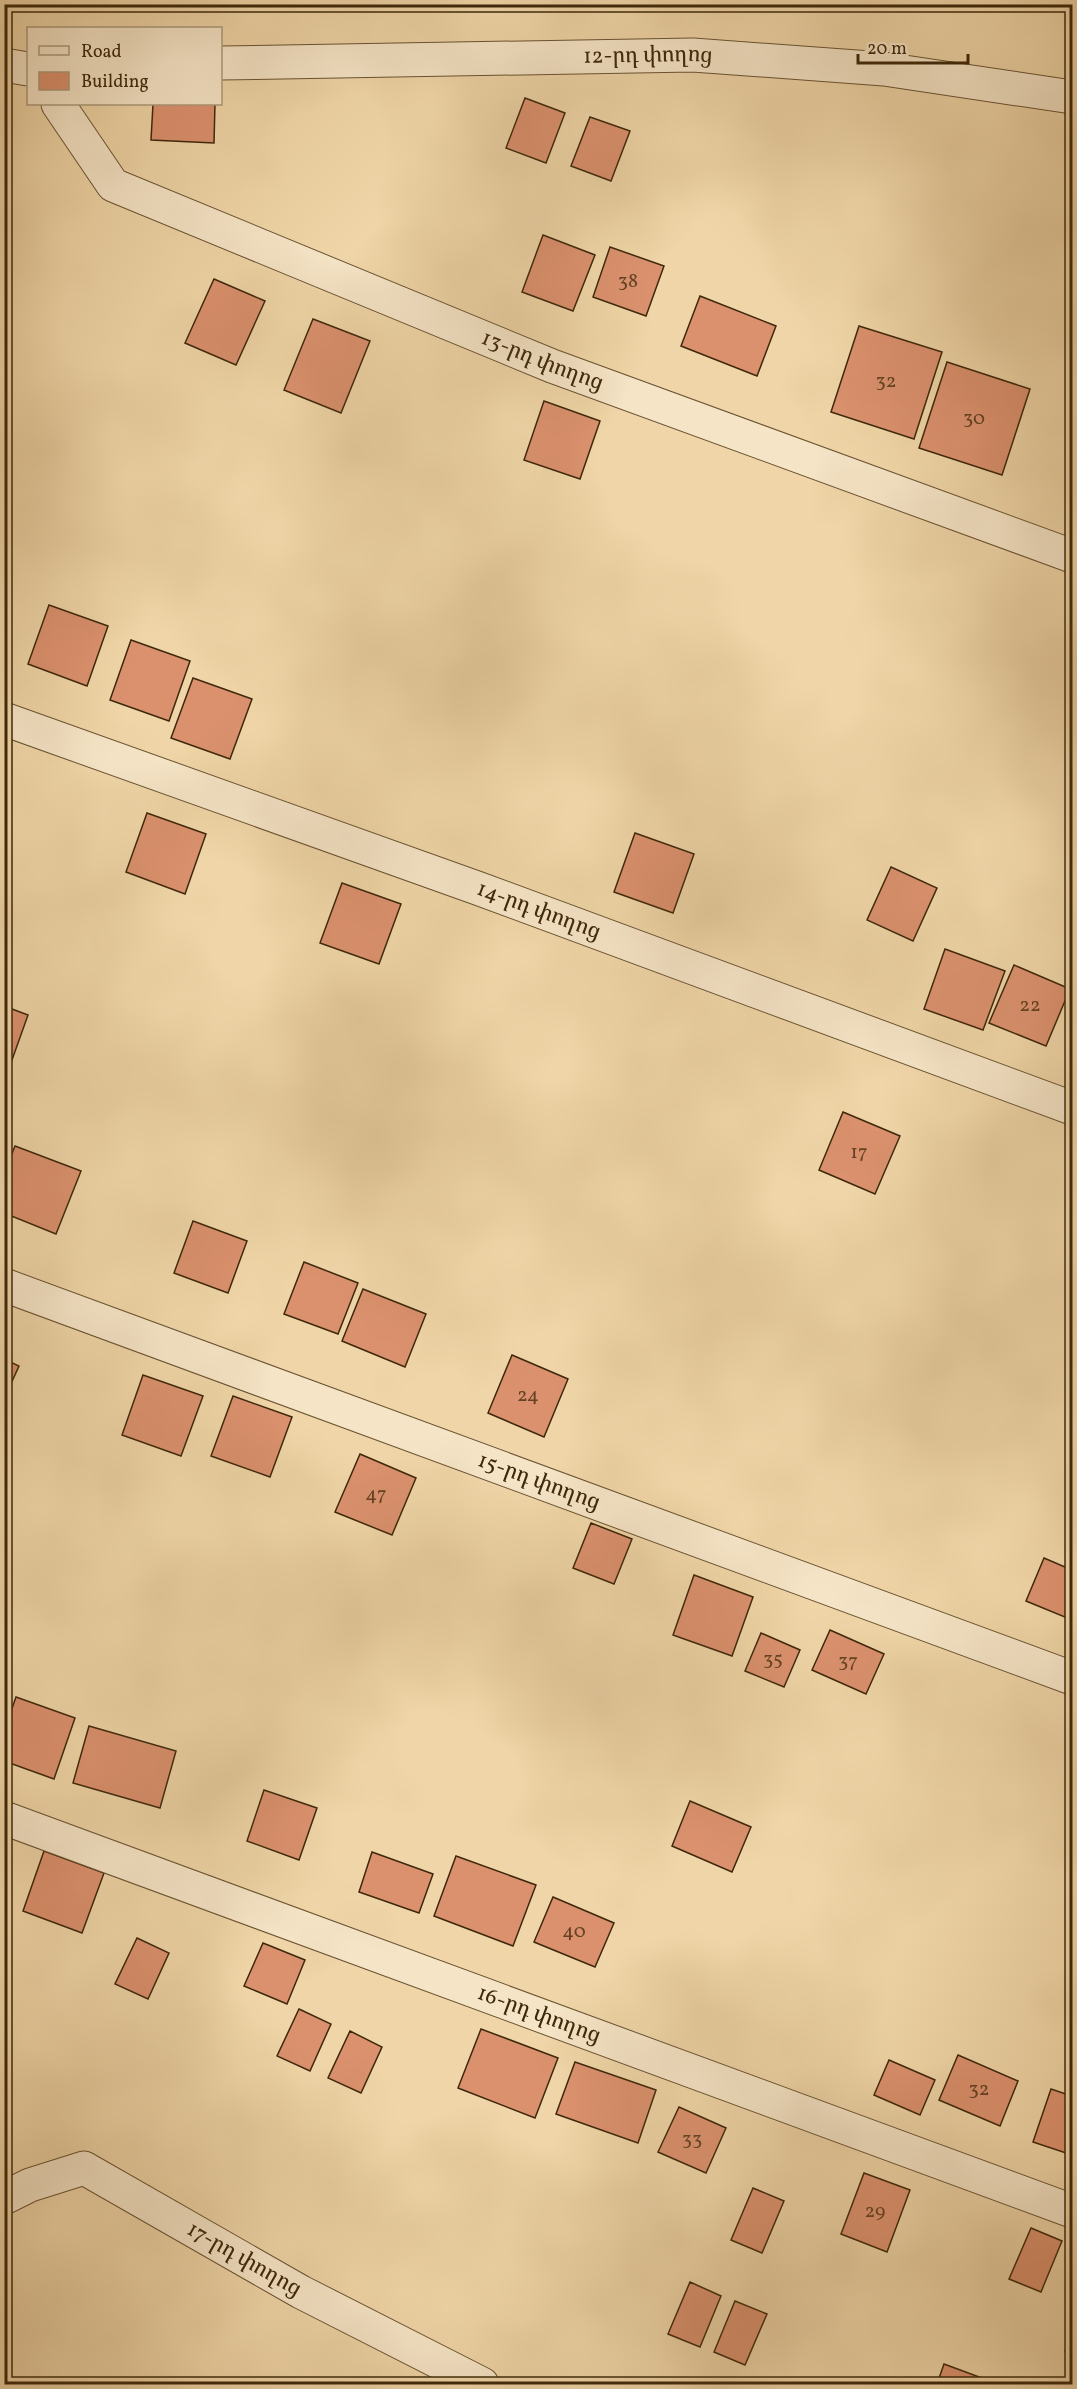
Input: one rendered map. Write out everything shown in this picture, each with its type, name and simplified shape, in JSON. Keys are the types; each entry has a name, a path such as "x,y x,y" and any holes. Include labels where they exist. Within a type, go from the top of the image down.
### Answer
{"street":[{"name":"12-րդ փողոց","path":"222,63 693,55 884,69 1072,97"},
{"path":"4,65 27,69"},
{"name":"13-րդ փողոց","path":"59,105 112,185 552,366 1072,556"},
{"name":"14-րդ փողոց","path":"4,719 477,888 1072,1108"},
{"name":"15-րդ փողոց","path":"4,1285 1072,1678"},
{"name":"16-րդ փողոց","path":"4,1818 1072,2211"},
{"name":"17-րդ փողոց","path":"4,2198 30,2185 84,2168 302,2292 482,2385"}],"building":[{"path":"525,98 565,113 546,163 506,148"},
{"path":"153,105 215,105 214,143 151,140"},
{"path":"590,117 630,131 611,181 571,166"},
{"path":"543,235 595,255 573,311 522,292"},
{"path":"610,247 664,266 646,316 593,297"},
{"path":"214,279 265,301 236,365 185,343"},
{"path":"700,296 776,326 757,376 681,346"},
{"path":"313,319 370,341 341,413 284,390"},
{"path":"859,326 942,352 914,439 831,412"},
{"path":"947,362 1030,389 1002,475 919,448"},
{"path":"544,401 600,421 580,479 524,460"},
{"path":"49,605 108,626 87,686 28,664"},
{"path":"131,640 190,661 169,721 110,700"},
{"path":"193,678 252,699 230,759 171,738"},
{"path":"147,813 206,834 185,894 126,872"},
{"path":"635,833 694,854 673,913 614,892"},
{"path":"891,867 937,888 913,941 867,920"},
{"path":"342,883 401,904 379,964 320,943"},
{"path":"945,949 1005,971 983,1030 924,1009"},
{"path":"1014,965 1070,989 1046,1046 989,1023"},
{"path":"4,1006 28,1015 7,1074 4,1074"},
{"path":"843,1112 900,1136 875,1194 819,1170"},
{"path":"15,1146 81,1171 56,1234 4,1213 4,1173"},
{"path":"193,1221 247,1241 228,1293 174,1273"},
{"path":"304,1262 358,1283 338,1334 284,1314"},
{"path":"363,1289 426,1314 405,1367 342,1341"},
{"path":"512,1355 568,1379 544,1437 488,1413"},
{"path":"4,1359 19,1366 4,1399"},
{"path":"143,1375 203,1396 181,1456 122,1435"},
{"path":"233,1396 292,1417 270,1477 211,1456"},
{"path":"360,1454 416,1478 392,1535 335,1512"},
{"path":"591,1523 632,1539 614,1584 573,1568"},
{"path":"1044,1558 1072,1570 1072,1620 1026,1601"},
{"path":"694,1575 753,1597 732,1656 673,1635"},
{"path":"830,1630 884,1654 866,1694 812,1670"},
{"path":"761,1633 800,1650 784,1687 745,1671"},
{"path":"16,1697 75,1718 54,1779 4,1761 4,1731"},
{"path":"89,1726 176,1751 160,1808 73,1783"},
{"path":"264,1790 317,1808 299,1860 247,1841"},
{"path":"690,1801 751,1827 732,1872 672,1846"},
{"path":"44,1851 104,1873 82,1933 23,1911"},
{"path":"372,1852 433,1874 419,1913 359,1892"},
{"path":"456,1856 536,1885 513,1946 434,1916"},
{"path":"553,1897 614,1923 595,1967 534,1942"},
{"path":"137,1938 169,1953 148,1999 115,1984"},
{"path":"263,1943 305,1960 287,2004 244,1986"},
{"path":"299,2009 331,2024 310,2071 277,2056"},
{"path":"481,2029 558,2058 535,2118 458,2088"},
{"path":"350,2031 382,2047 361,2093 328,2078"},
{"path":"958,2055 1018,2081 1000,2126 939,2100"},
{"path":"889,2060 935,2080 920,2115 874,2095"},
{"path":"575,2062 656,2090 638,2143 556,2114"},
{"path":"1051,2089 1072,2096 1072,2155 1033,2142"},
{"path":"679,2107 726,2128 706,2173 658,2152"},
{"path":"864,2173 910,2190 887,2252 841,2234"},
{"path":"753,2188 784,2201 762,2253 731,2240"},
{"path":"1031,2228 1062,2241 1041,2292 1009,2279"},
{"path":"690,2282 721,2296 700,2347 668,2334"},
{"path":"735,2301 767,2314 745,2365 714,2352"},
{"path":"1072,2334 1072,2356 1065,2352"},
{"path":"944,2364 998,2384 937,2384"}]}
